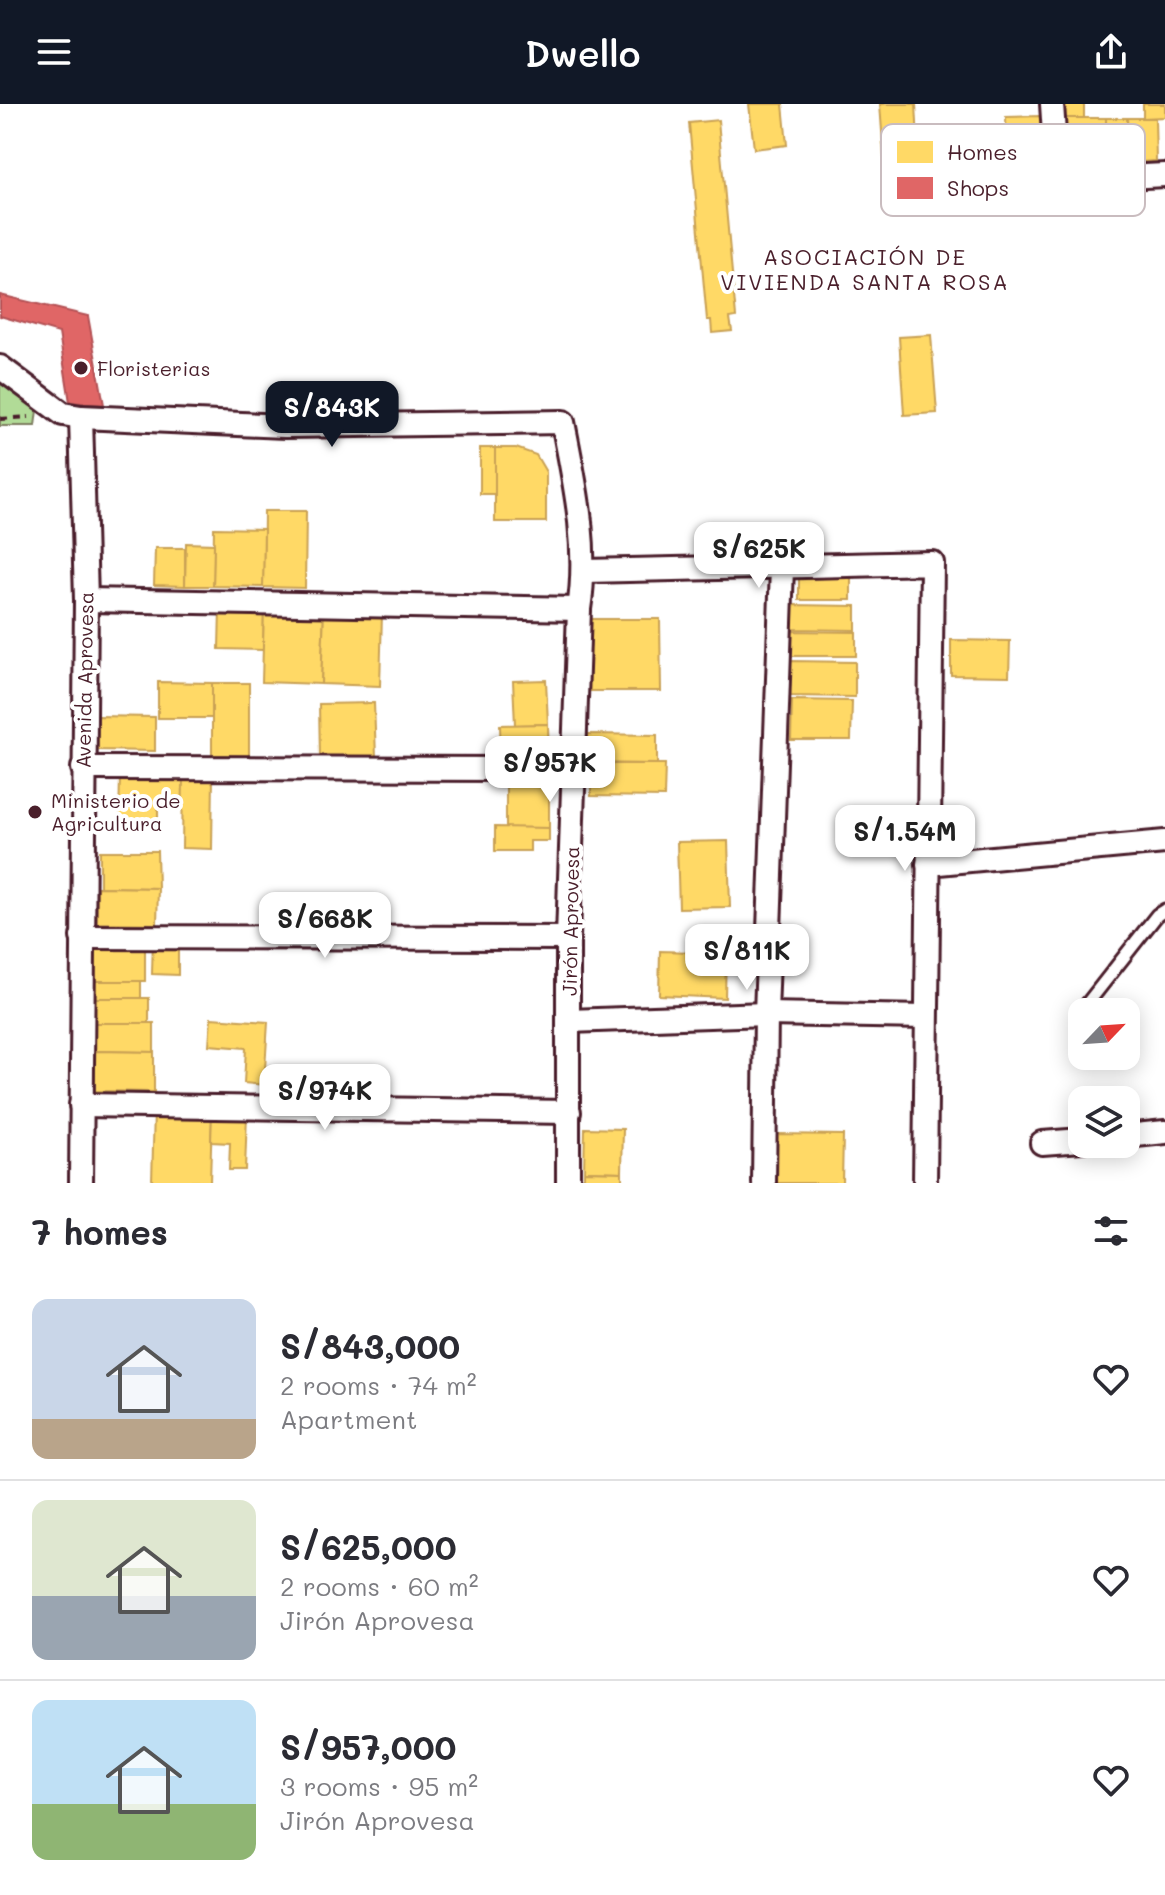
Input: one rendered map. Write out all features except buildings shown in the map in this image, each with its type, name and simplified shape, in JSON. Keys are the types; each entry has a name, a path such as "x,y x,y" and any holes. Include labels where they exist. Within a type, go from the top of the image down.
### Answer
{"street":[{"path":"1052,104 1053,124"},
{"path":"1145,176 1165,175"},
{"path":"0,367 63,414 81,417"},
{"name":"Jirón Aprovesa","path":"81,417 285,426 563,422 575,483 585,571 579,609 568,938 568,1183"},
{"name":"Avenida Aprovesa","path":"81,417 86,600 81,1183"},
{"path":"585,571 932,563 925,1183"},
{"path":"764,1183 766,1014 782,567"},
{"path":"86,600 579,609"},
{"path":"83,768 575,769"},
{"path":"928,864 1165,842"},
{"path":"82,937 568,938"},
{"path":"569,1021 766,1014 925,1017"},
{"path":"81,1105 569,1112"},
{"path":"1140,1135 1165,1132"},
{"path":"1042,1143 1068,1141"}],"lane":[{"path":"1092,998 1157,915 1165,910"}],"green space":[{"path":"0,382 37,410 35,426 0,426"}],"place":[{"name":"Floristerias","path":"81,368"},
{"name":"Ministerio de Agricultura","path":"35,812"}],"district":[{"name":"ASOCIACIÓN DE VIVIENDA SANTA ROSA","path":"865,268"}]}
